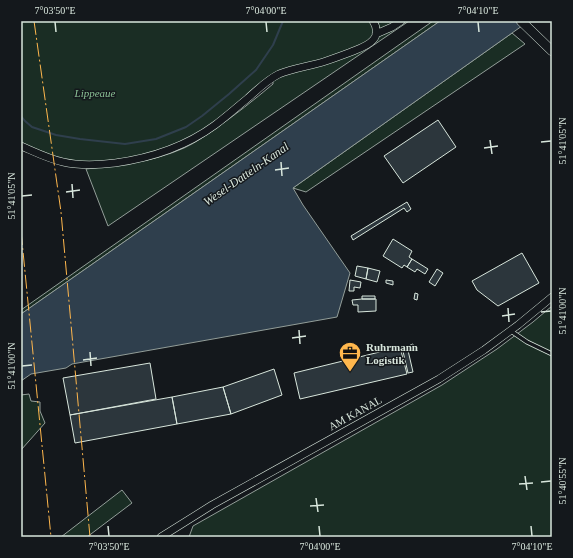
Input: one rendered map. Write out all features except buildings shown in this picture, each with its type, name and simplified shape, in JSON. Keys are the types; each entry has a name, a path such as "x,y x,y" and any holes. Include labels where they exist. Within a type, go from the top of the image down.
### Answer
{"main road":[{"path":"521,21 552,51"}],"street":[{"path":"21,146 64,162 88,165 134,160 168,151 197,137 214,126 272,78 288,71 326,61 372,42 376,34 376,25 373,21"},
{"path":"376,34 401,21"},
{"name":"AM KANAL","path":"161,537 212,505 439,379 484,350 552,297"}],"lane":[{"path":"510,330 527,342 552,354"}],"green space":[{"name":"Lippeaue","path":"21,21 409,21 108,226 86,169 148,160 172,153 188,146 222,124 273,84 273,75 194,139 160,154 80,164 21,147"},
{"path":"433,21 440,21 21,314 21,310"},
{"path":"512,33 525,44 306,192 293,188"},
{"path":"552,306 552,537 189,537 193,526 442,385 497,349"},
{"path":"29,394 31,401 40,402 40,411 45,423 21,450 21,395"},
{"path":"122,490 132,503 87,537 61,537"}],"water":[{"name":"Wesel-Datteln-Kanal","path":"440,21 529,21 293,188 350,273 337,317 72,364 66,368 31,374 21,381 21,314"}],"waterway":[{"path":"21,116 32,127 56,135 125,144 156,139 186,127 202,116 256,70 273,45 283,21"}],"power":[{"path":"34,21 61,212 90,537"},
{"path":"21,231 51,537"}],"place":[{"name":"Ruhrmann Logistik","path":"350,372"}]}
